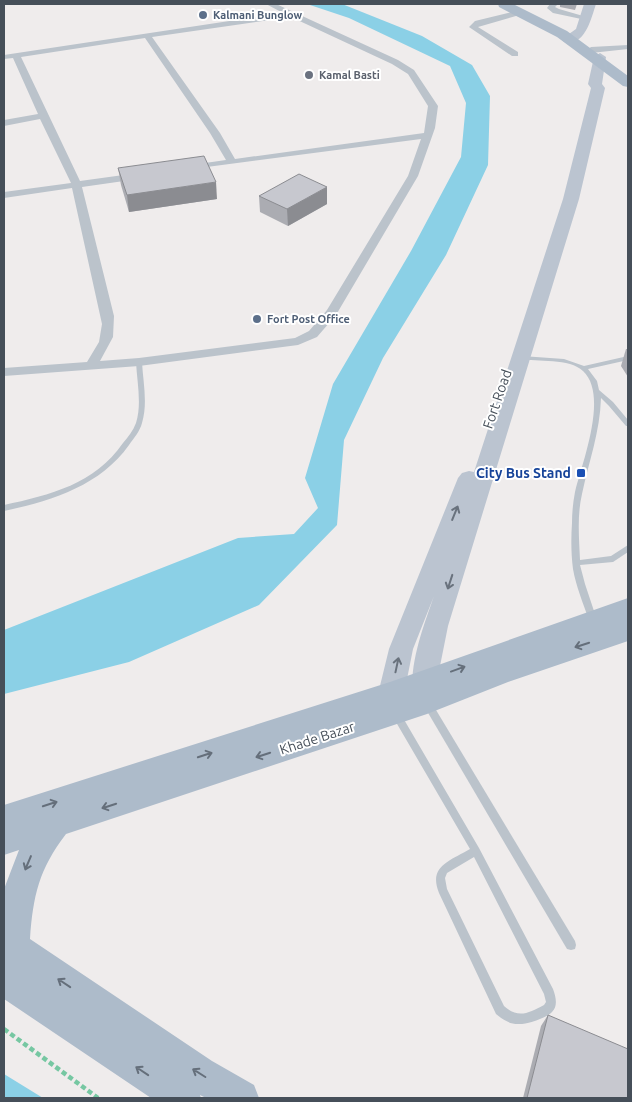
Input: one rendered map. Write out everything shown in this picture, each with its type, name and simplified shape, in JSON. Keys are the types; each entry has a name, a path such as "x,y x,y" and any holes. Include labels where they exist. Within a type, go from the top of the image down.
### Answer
{"main road":[{"path":"504,4 518,8 571,38 628,77"},
{"path":"571,38 581,32 590,4"},
{"path":"596,56 628,83"},
{"name":"Fort Road","path":"426,692 436,626 517,358 569,176 588,87 595,84 596,56"},
{"name":"Fort Road","path":"393,703 401,649 517,358"},
{"path":"426,692 593,620 628,608"},
{"name":"Khade Bazar","path":"4,840 393,703 426,692 499,673 628,630"},
{"path":"4,819 393,703"},
{"path":"6,956 24,872 40,841 56,823"},
{"path":"6,956 183,1098"},
{"path":"6,956 241,1098"}],"street":[{"path":"4,372 139,362 298,341 313,334 332,312 413,176 427,135 433,106 421,84 411,72 395,62 270,4"},
{"path":"554,4 551,8 556,12 586,18"},
{"path":"515,54 473,27 478,23 518,8"},
{"path":"4,57 292,14"},
{"path":"147,36 215,133 232,162"},
{"path":"596,56 628,47"},
{"path":"16,56 43,116 74,176 108,316 109,335 104,348 91,365"},
{"path":"4,122 43,116"},
{"path":"173,171 427,135"},
{"path":"4,194 76,186 144,175"}],"lane":[{"path":"517,358 550,360 584,368 628,358"},
{"path":"4,508 56,495 82,483 106,467 124,449 138,425 142,406 139,362"},
{"path":"584,368 591,376 596,391 596,426 576,506 576,563 593,620"},
{"path":"596,391 611,404 628,424"},
{"path":"576,563 613,559 628,548"},
{"path":"426,692 571,945"},
{"path":"393,703 476,851 549,993 550,1002 548,1009 522,1020 506,1017 500,1010 442,890 440,878 443,870 476,851"}],"path":[{"path":"4,1029 98,1098"}],"water":[{"path":"307,4 342,4 422,36 472,65 490,96 488,165 446,255 383,358 344,440 337,525 259,605 129,662 4,694 4,630 238,538 294,534 318,508 305,478 333,384 411,251 461,157 466,103 450,66 349,18"},
{"path":"4,1074 43,1098 4,1098"}],"building":[{"path":"204,156 216,182 127,195 118,168"},
{"path":"299,174 327,187 287,209 259,196"},
{"path":"548,1015 628,1049 628,1098 527,1098"}],"place":[{"name":"Kalmani Bunglow","path":"203,15"},
{"name":"Kamal Basti","path":"309,75"},
{"name":"Fort Post Office","path":"257,319"},
{"name":"City Bus Stand","path":"581,473"}]}
